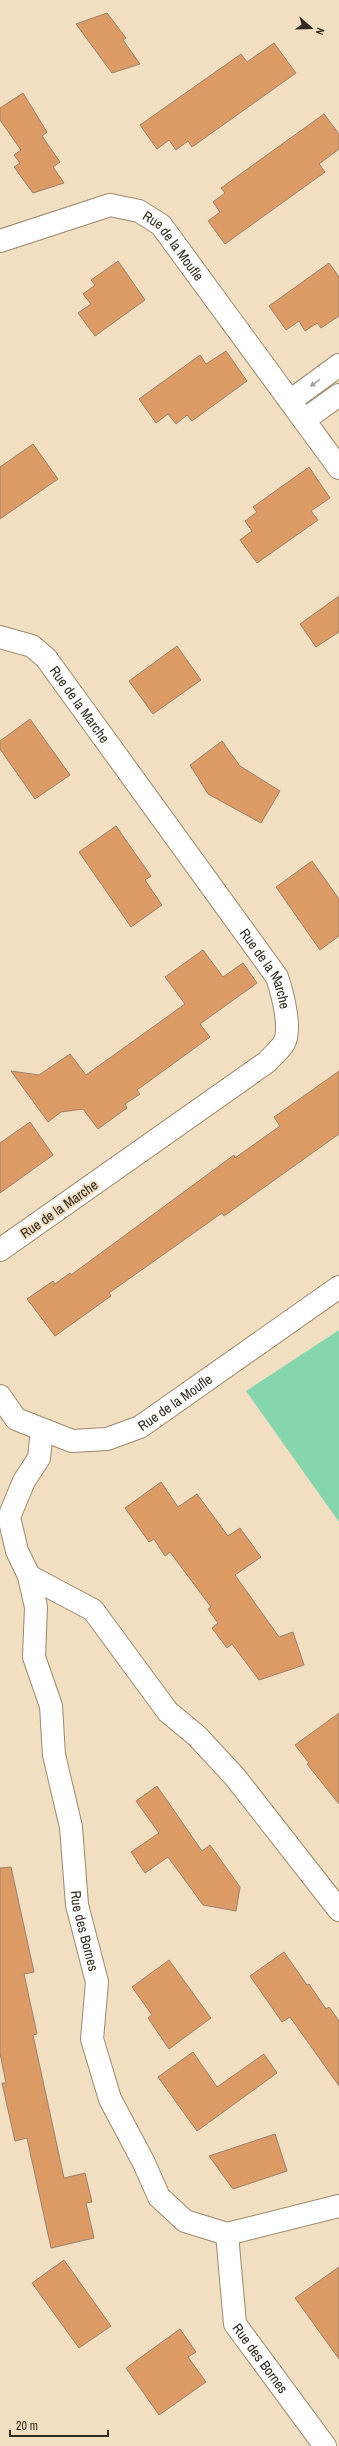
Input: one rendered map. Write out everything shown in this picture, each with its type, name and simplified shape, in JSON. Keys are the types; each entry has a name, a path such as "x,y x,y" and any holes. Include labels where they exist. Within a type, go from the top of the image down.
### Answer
{"street":[{"name":"Rue de la Moufle","path":"0,242 110,205 139,210 161,225 339,468"},
{"path":"290,401 339,365"},
{"path":"304,420 339,395"},
{"name":"Rue de la Marche","path":"0,637 32,646 46,658 277,977 285,1000 286,1022 285,1042 267,1062 0,1250"},
{"name":"Rue de la Moufle","path":"0,1396 16,1419 42,1430 72,1441 107,1439 140,1427 339,1287"},
{"name":"Rue des Bornes","path":"42,1430 39,1458 24,1482 9,1517 17,1551 29,1576 36,1608 34,1656 52,1706 54,1754 71,1827 77,1905 97,1982 92,2039 110,2099 144,2163 159,2197 184,2221 226,2234 235,2324 325,2446"},
{"path":"29,1576 93,1610 168,1712 197,1736 235,1777 339,1910"},
{"path":"226,2234 339,2206"}],"green space":[{"path":"339,1330 339,1522 246,1391"}],"building":[{"path":"107,13 126,38 123,40 140,64 112,73 76,24"},
{"path":"274,43 296,73 192,147 188,141 176,150 169,140 157,149 140,125 241,54 247,62"},
{"path":"23,93 47,132 42,136 60,162 53,167 64,183 33,193 14,167 20,163 14,155 21,150 0,120 0,108"},
{"path":"324,114 339,134 339,149 319,164 325,172 225,244 208,221 220,212 213,202 225,193 221,188"},
{"path":"118,261 145,300 95,336 78,313 91,304 83,294 95,285 91,280"},
{"path":"329,263 339,277 339,316 321,328 317,323 305,331 299,321 286,330 269,306"},
{"path":"226,351 247,381 192,421 187,415 176,424 168,414 156,423 139,399 200,355 206,364"},
{"path":"33,444 58,479 0,519 0,467"},
{"path":"309,467 330,498 311,511 318,520 257,563 240,540 252,531 245,521 257,512 253,507"},
{"path":"339,596 339,632 316,647 300,624"},
{"path":"177,646 201,680 153,714 129,681"},
{"path":"30,719 70,775 35,799 0,749 0,741"},
{"path":"222,741 240,766 280,791 261,823 208,794 190,765"},
{"path":"116,826 151,876 145,880 162,905 131,927 79,852"},
{"path":"312,861 339,899 339,936 320,950 276,887"},
{"path":"203,950 223,977 243,963 257,983 200,1024 210,1037 137,1090 140,1094 125,1104 127,1108 98,1129 83,1109 61,1112 48,1122 11,1071 39,1075 70,1054 86,1075 185,1004 165,977"},
{"path":"339,1071 339,1134 224,1216 222,1213 109,1293 111,1296 55,1336 27,1299 53,1281 55,1284 70,1273 71,1275 234,1155 235,1158 280,1126 274,1117"},
{"path":"30,1122 53,1155 0,1193 0,1143"},
{"path":"161,1482 178,1507 197,1494 228,1536 240,1528 261,1557 235,1575 279,1637 293,1632 304,1665 259,1680 232,1644 227,1648 212,1628 218,1623 208,1609 211,1607 170,1552 165,1556 154,1539 149,1542 125,1508"},
{"path":"339,1713 339,1804 307,1764 309,1763 295,1745"},
{"path":"157,1786 202,1851 210,1845 240,1887 236,1911 203,1905 168,1857 145,1873 131,1852 159,1833 136,1801"},
{"path":"11,1867 34,1972 24,1974 37,2034 33,2035 64,2178 85,2173 92,2202 86,2203 94,2238 51,2248 27,2138 15,2141 2,2083 6,2083 0,2053 0,1868"},
{"path":"284,1952 326,2009 329,2007 339,2021 339,2086 290,2017 282,2022 250,1976"},
{"path":"169,1960 211,2018 169,2049 148,2018 152,2015 132,1987"},
{"path":"193,2052 217,2087 264,2054 277,2073 197,2131 158,2077"},
{"path":"275,2134 287,2171 233,2189 209,2156"},
{"path":"64,2260 111,2326 79,2348 32,2283"},
{"path":"339,2267 339,2359 295,2298"},
{"path":"180,2329 196,2352 188,2357 206,2382 159,2415 126,2368"}]}
